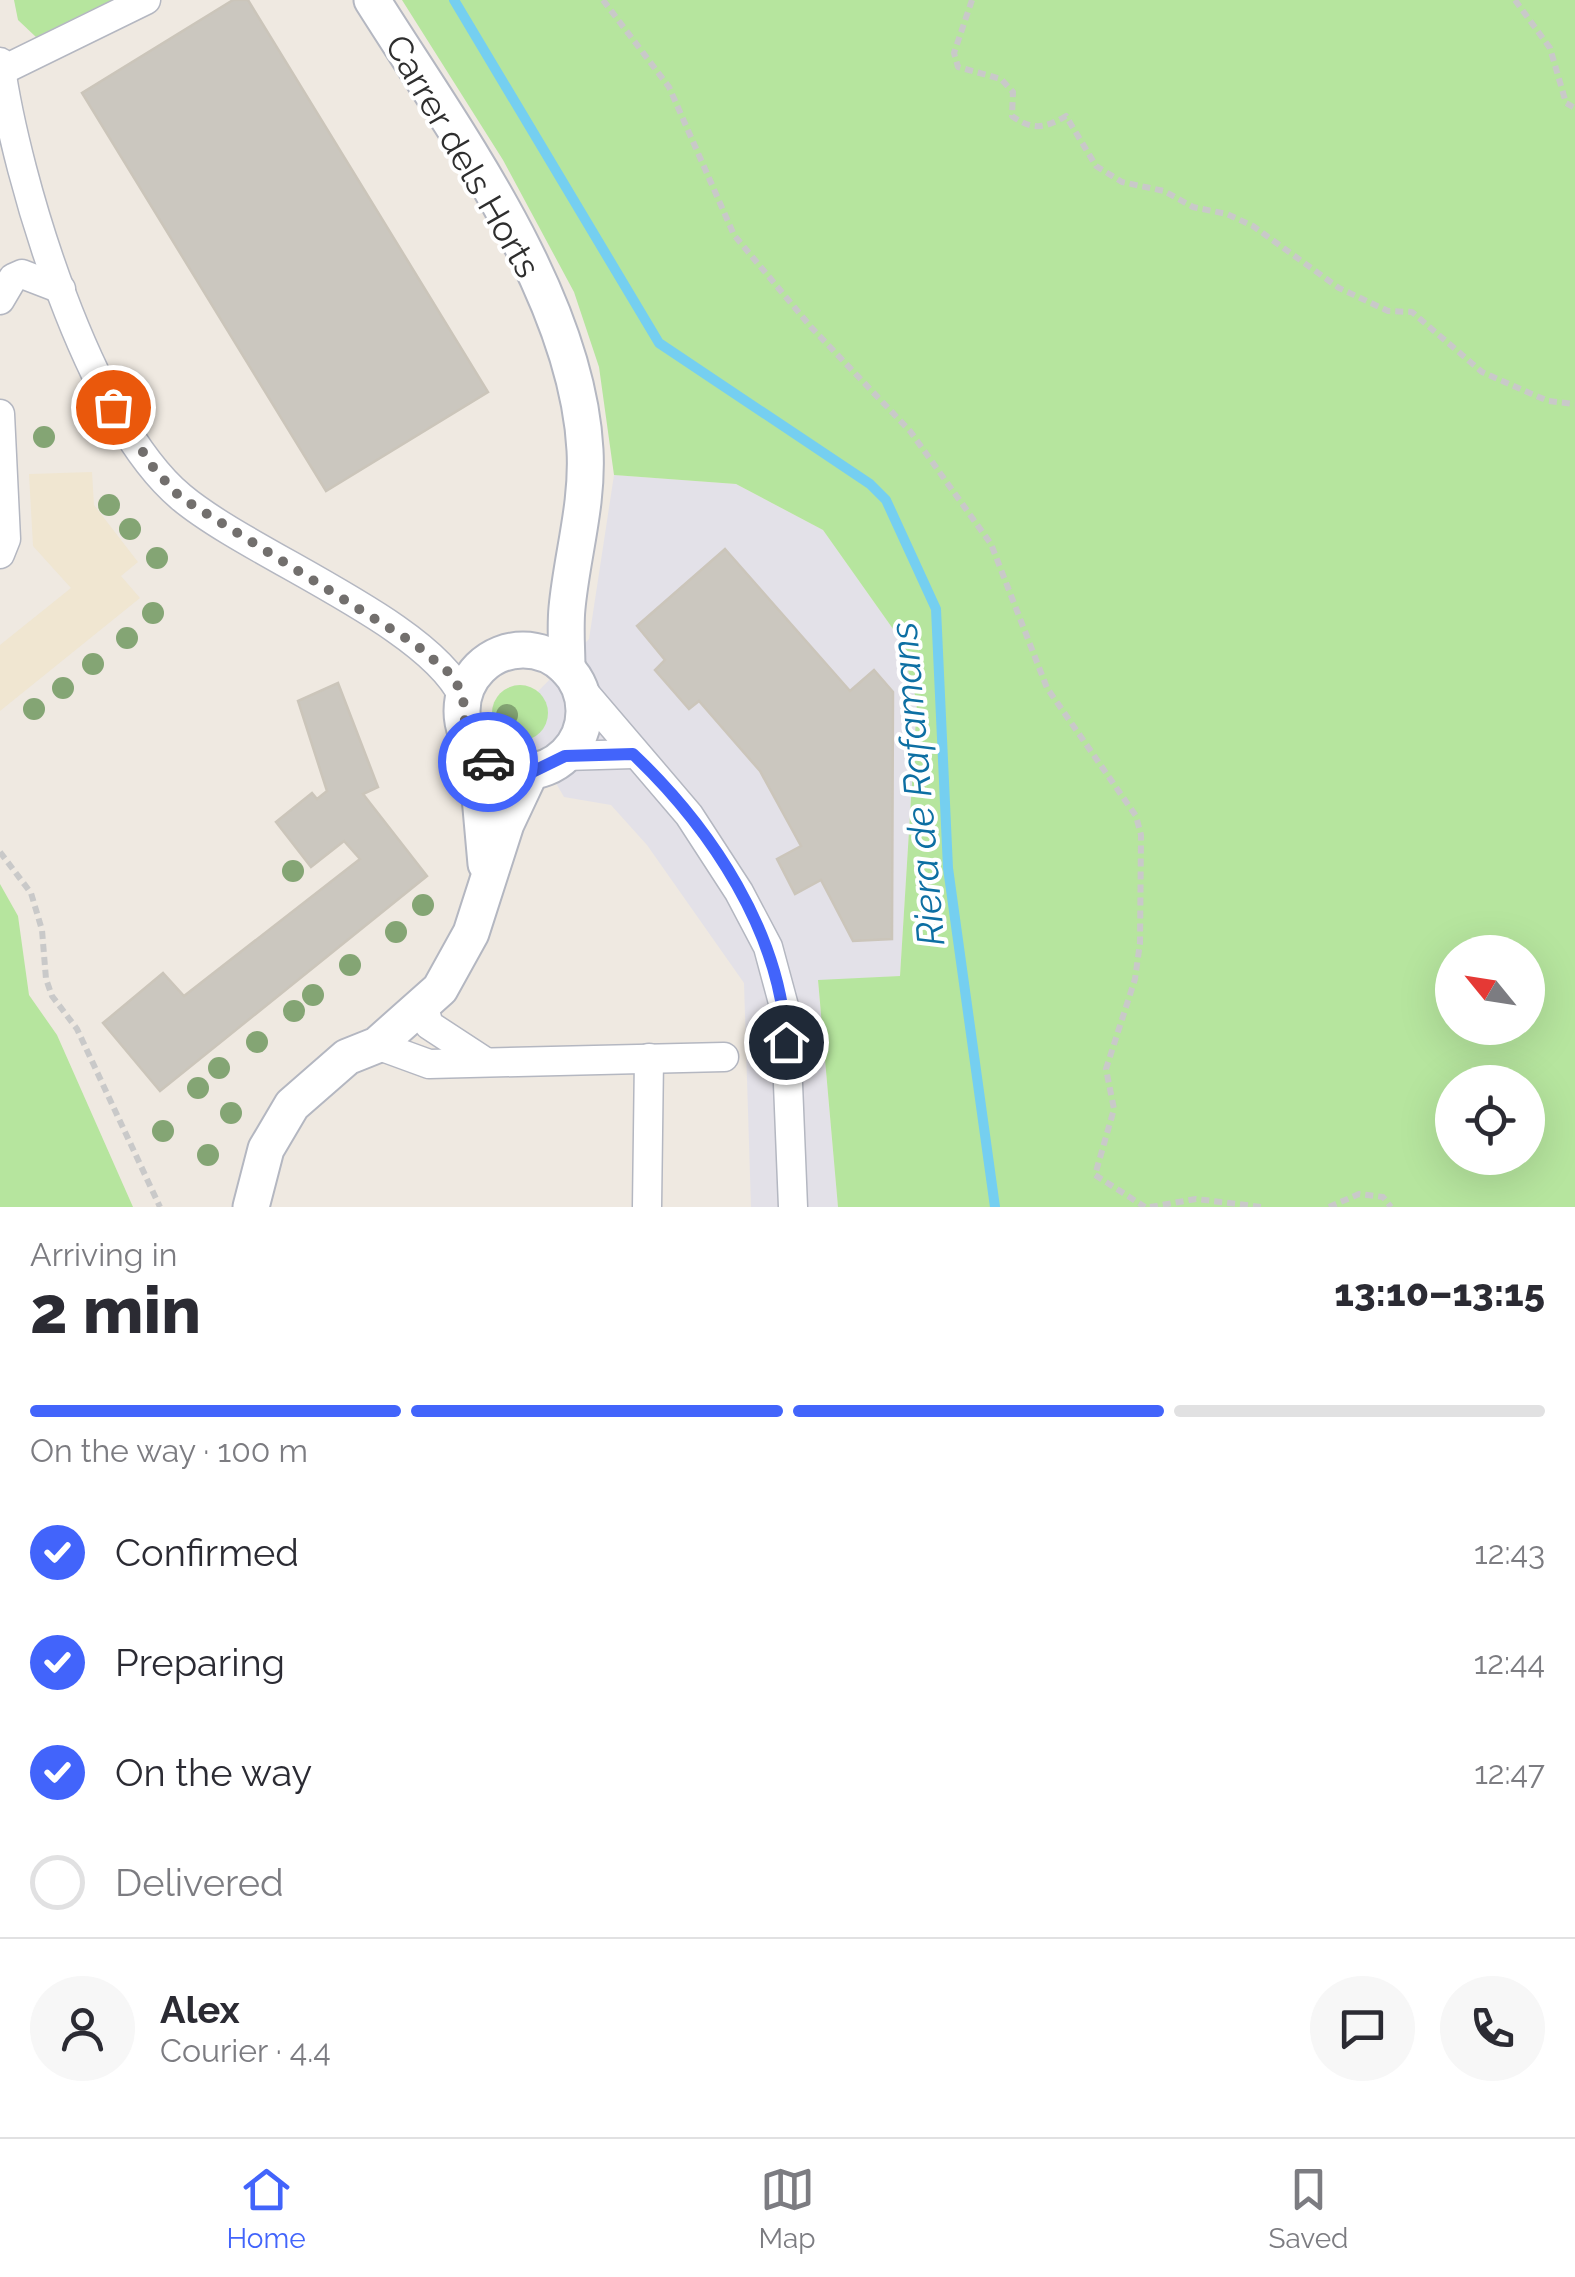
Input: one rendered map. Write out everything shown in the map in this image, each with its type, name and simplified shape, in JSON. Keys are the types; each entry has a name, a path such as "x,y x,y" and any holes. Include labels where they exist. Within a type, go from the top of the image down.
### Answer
{"street":[{"path":"1,74 146,0"},
{"name":"Carrer dels Horts","path":"372,0 484,178 567,350 585,445 587,486 567,607 573,677"},
{"path":"0,62 44,246 96,378 130,436 180,497 415,644 453,676 463,697"},
{"path":"0,300 13,278 22,274 61,289"},
{"path":"0,414 6,540 0,554"},
{"path":"488,875 476,752 461,717 463,697 483,664 517,650 567,607"},
{"path":"517,650 554,656 573,677 633,754 689,815 740,892 768,947 785,1010 793,1207"},
{"path":"565,756 583,722 573,677"},
{"path":"476,752 509,772 530,773 565,756 633,754"},
{"path":"251,1207 266,1149 292,1104 347,1057 377,1045 424,1008 471,932 488,875 530,773"},
{"path":"424,1008 429,1024 484,1061"},
{"path":"377,1045 429,1064 724,1058"},
{"path":"647,1207 649,1058"}],"path":[{"path":"603,0 669,87 734,234 811,327 910,431 991,544 1047,688 1136,816 1141,835 1140,943 1135,979 1106,1068 1114,1109 1095,1175 1148,1207 1196,1199 1262,1207"},
{"path":"972,0 954,53 958,67 1001,78 1013,92 1012,116 1024,124 1044,128 1066,116 1096,166 1122,182 1164,191 1193,208 1227,214 1253,226 1339,288 1388,311 1412,312 1482,372 1548,401 1575,404"},
{"path":"1515,0 1550,48 1566,103 1575,108"},
{"path":"0,852 31,892 52,996 77,1029 160,1207"},
{"path":"1329,1207 1359,1194 1383,1197 1390,1207"}],"shaded area":[{"path":"92,472 94,505 138,562 121,576 140,598 0,711 0,645 71,588 33,546 29,474"},
{"path":"614,475 736,484 823,530 898,636 917,702 900,976 818,981 838,1207 751,1207 744,983 647,845 611,805 564,797 516,714 589,639"}],"green space":[{"path":"14,0 112,0 36,37 18,20"},
{"path":"402,0 1575,0 1575,1207 838,1207 818,980 900,976 917,702 898,636 823,530 736,484 614,475 599,367 574,292 503,160"},
{"path":"520,685 540,693 548,713 540,733 520,741 500,733 492,713 500,693"},
{"path":"0,884 18,916 29,995 57,1035 133,1207 0,1207"}],"building":[{"path":"233,0 248,0 488,392 326,491 82,93"},
{"path":"725,549 850,691 874,670 893,692 892,939 853,941 821,880 795,894 777,859 801,846 760,771 699,701 689,709 655,670 665,660 637,626"},
{"path":"338,683 378,787 363,794 427,876 160,1091 103,1023 163,973 184,996 360,859 344,841 311,867 276,822 312,793 317,799 327,791 298,701"}],"waterway":[{"name":"Riera de Rafamans","path":"454,0 659,343 870,484 886,500 936,609 948,868 995,1207"}],"way so far":[{"path":"113,407 155,470 180,497 415,644 453,676 463,697 461,717 466,736 488,762"}],"route":[{"path":"488,762 509,772 530,773 548,768 565,756 633,754 689,815 740,892 768,947 778,979 785,1010 786,1042"}]}
